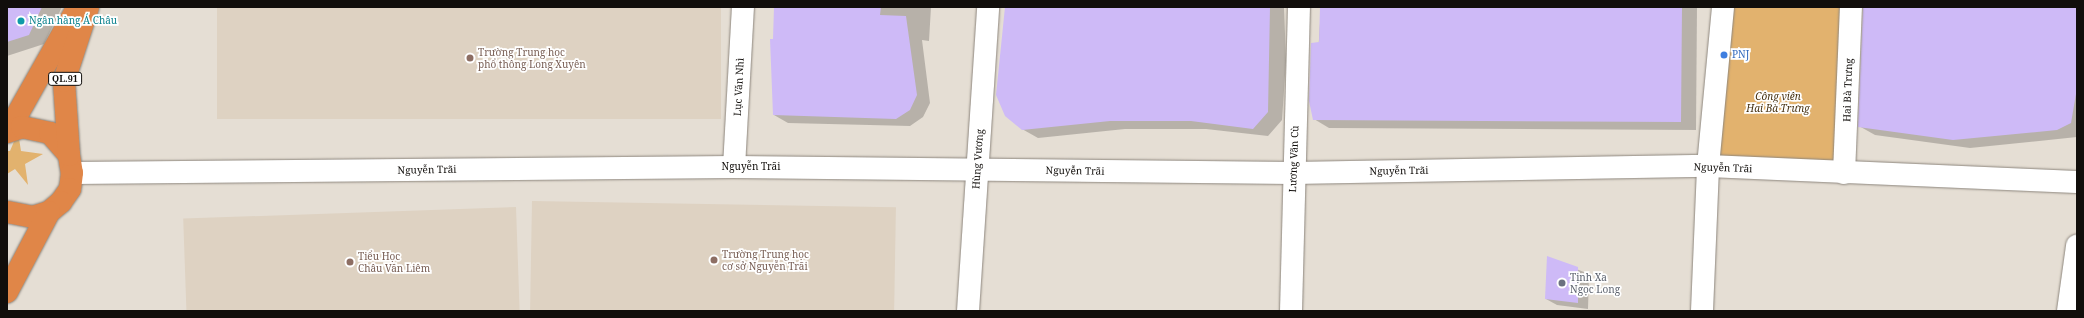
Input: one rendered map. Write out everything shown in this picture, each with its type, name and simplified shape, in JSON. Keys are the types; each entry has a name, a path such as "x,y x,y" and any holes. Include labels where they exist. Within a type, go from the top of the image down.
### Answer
{"highway":[{"name":"QL.91","path":"8,131 78,7"},
{"name":"QL.91","path":"71,164 64,81 88,7"},
{"path":"7,212 33,217 49,212 61,202 70,188 71,164 50,133 29,128 8,131"},
{"path":"7,292 49,212"}],"street":[{"name":"Lục Văn Nhì","path":"734,166 743,7"},
{"name":"Hùng Vương","path":"968,311 988,7"},
{"name":"Lương Vãn Cù","path":"1291,311 1298,7"},
{"path":"1702,311 1708,166 1723,7"},
{"name":"Hai Bà Trưng","path":"1844,173 1851,7"},
{"name":"Nguyễn Trãi","path":"71,164 734,166 1293,173 1708,166 2077,182"},
{"path":"2068,311 2077,246"}],"shaded area":[{"name":"Trường Trung học phổ thông Long Xuyên","path":"217,7 721,7 721,119 217,119"},
{"name":"Trường Trung học cơ sở Nguyễn Trãi","path":"532,201 896,207 894,311 530,311"},
{"name":"Tiểu Học Châu Văn Liêm","path":"516,207 520,311 186,311 183,219"}],"green space":[{"name":"Công viên Hai Bà Trưng","path":"1717,7 1845,7 1845,166 1717,166"},
{"path":"18,132 21,151 43,154 25,164 28,185 15,169 7,174 7,151 10,151"}],"building":[{"name":"Ngân hàng Á Châu","path":"7,7 42,7 29,35 7,42"},
{"path":"774,7 881,7 880,15 906,16 917,95 910,110 896,119 773,115 770,39 773,39"},
{"path":"1005,7 1270,7 1268,112 1253,129 1191,121 1110,121 1022,130 1005,116 996,95"},
{"path":"1320,7 1682,7 1681,122 1313,120 1309,101 1311,43 1319,42"},
{"path":"1863,7 2077,7 2077,88 2071,123 2057,130 1953,140 1858,127"},
{"name":"Tịnh Xa Ngọc Long","path":"1547,256 1578,267 1578,303 1545,299"}],"place":[{"name":"Ngân hàng Á Châu","path":"21,21"},
{"name":"PNJ","path":"1724,55"},
{"name":"Trường Trung học phổ thông Long Xuyên","path":"470,58"},
{"name":"Trường Trung học cơ sở Nguyễn Trãi","path":"714,260"},
{"name":"Tiểu Học Châu Văn Liêm","path":"350,262"},
{"name":"Tịnh Xa Ngọc Long","path":"1562,283"}]}
